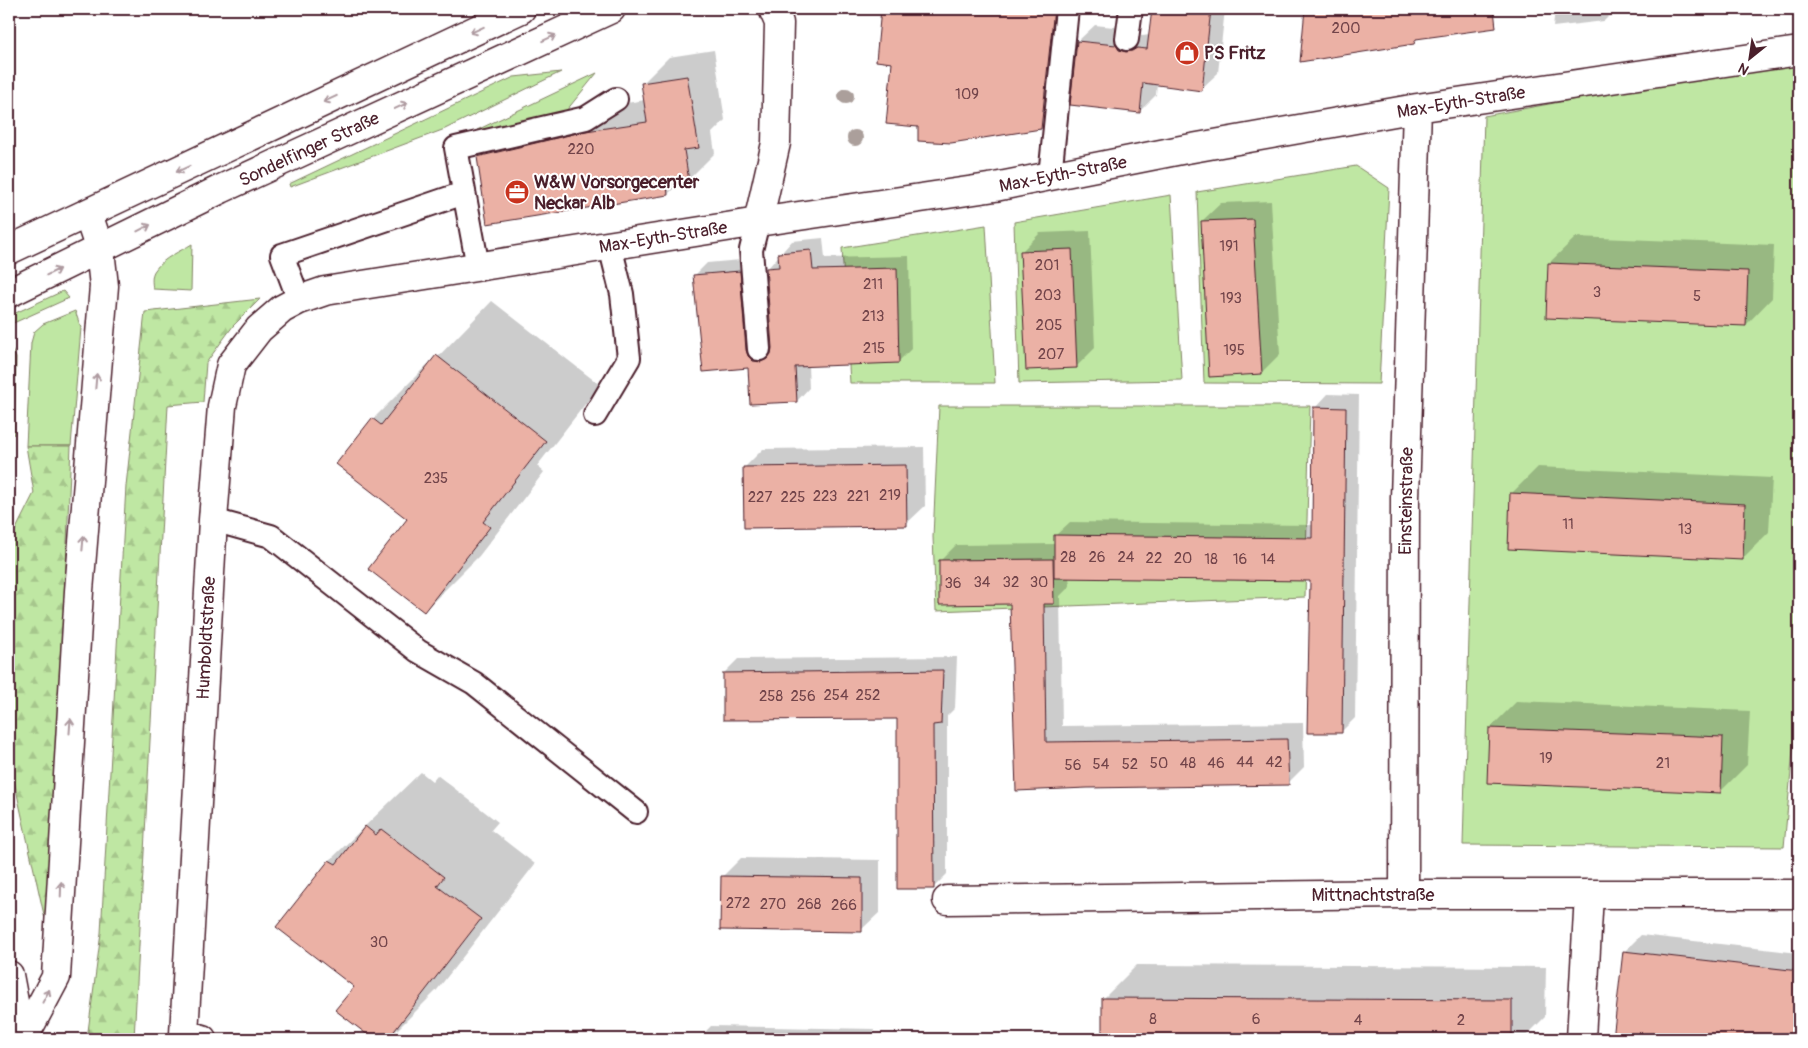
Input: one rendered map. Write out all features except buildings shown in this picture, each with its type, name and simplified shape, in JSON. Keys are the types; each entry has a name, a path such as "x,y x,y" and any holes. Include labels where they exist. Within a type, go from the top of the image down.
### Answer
{"street":[{"name":"Sondelfinger Straße","path":"9,250 521,9"},
{"name":"Sondelfinger Straße","path":"9,293 221,189 611,9"},
{"path":"758,222 776,143 779,23 773,9"},
{"name":"Max-Eyth-Straße","path":"325,291 758,222 995,187 1181,150 1417,108 1799,51"},
{"name":"Einsteinstraße","path":"1404,894 1405,498 1417,108"},
{"path":"22,1039 56,977 79,591 104,286 100,250 88,214"},
{"name":"Humboldtstraße","path":"190,1038 213,520 222,406 231,366 259,330 282,309 299,300 325,291"},
{"name":"Mittnachtstraße","path":"947,900 1404,894 1799,894"},
{"path":"1581,1039 1589,894"},
{"path":"9,975 22,1039"}],"lane":[{"path":"1050,176 1067,9"},
{"path":"1127,39 1131,9"},
{"path":"478,267 456,148 586,118 616,99"},
{"path":"299,300 282,254 464,193"},
{"path":"758,222 751,250 759,349"},
{"path":"596,415 629,358 622,294 610,246"},
{"path":"213,520 271,536 418,651 474,683 636,812"}],"green space":[{"path":"1799,58 1799,686 1784,847 1463,845 1484,116"},
{"path":"561,72 445,129 290,187 289,184 514,77"},
{"path":"597,73 566,111 485,132 477,130"},
{"path":"1356,166 1389,188 1379,384 1204,383 1197,192"},
{"path":"1171,195 1182,380 1019,383 1014,222"},
{"path":"986,225 995,383 850,383 842,248"},
{"path":"192,244 191,291 153,289 153,274 158,266 167,258"},
{"path":"63,291 69,298 9,325 9,316"},
{"path":"260,299 233,326 206,363 203,402 168,405 134,1039 87,1039 101,933 126,486 145,312"},
{"path":"75,311 81,328 71,446 26,446 31,343 34,332 43,324"},
{"path":"9,347 16,358 14,435 9,428"},
{"path":"939,406 1310,406 1305,597 936,611 933,537"},
{"path":"26,446 71,446 51,925 46,924 9,758 9,543 34,493"}],"place":[{"name":"PS Fritz","path":"1187,53"},
{"name":"W&W Vorsorgecenter Neckar Alb","path":"517,192"}]}
